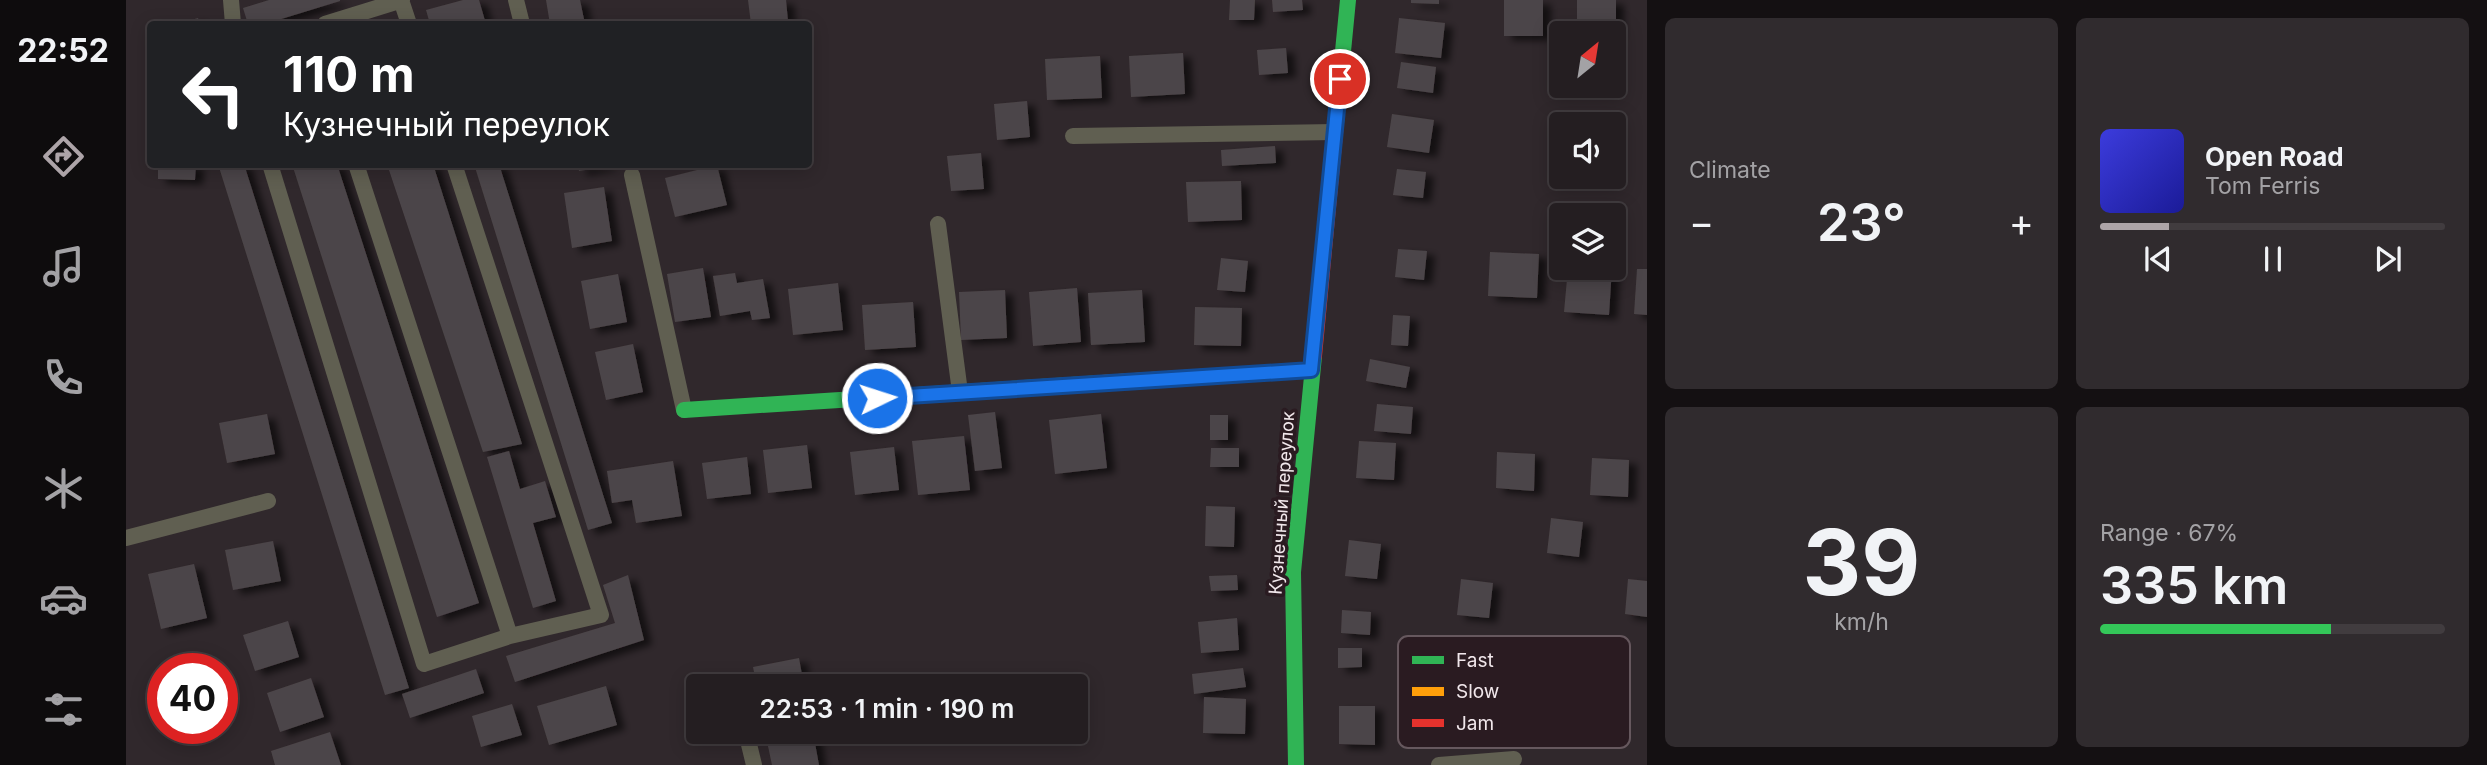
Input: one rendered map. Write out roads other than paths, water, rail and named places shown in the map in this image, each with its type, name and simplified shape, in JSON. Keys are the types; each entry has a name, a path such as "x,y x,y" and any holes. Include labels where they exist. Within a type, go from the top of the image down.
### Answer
{"street":[{"name":"Кузнечный переулок","path":"1296,765 1293,572 1348,0"},
{"path":"684,410 1311,370"}],"lane":[{"path":"231,0 233,21"},
{"path":"335,21 402,0 408,21"},
{"path":"516,0 521,21"},
{"path":"1073,136 1335,132"},
{"path":"271,168 424,664 510,636 601,615 455,168"},
{"path":"357,168 510,636"},
{"path":"632,175 684,410"},
{"path":"938,224 960,392"},
{"path":"126,538 268,501"},
{"path":"749,744 754,765"},
{"path":"1439,765 1514,759"}]}
